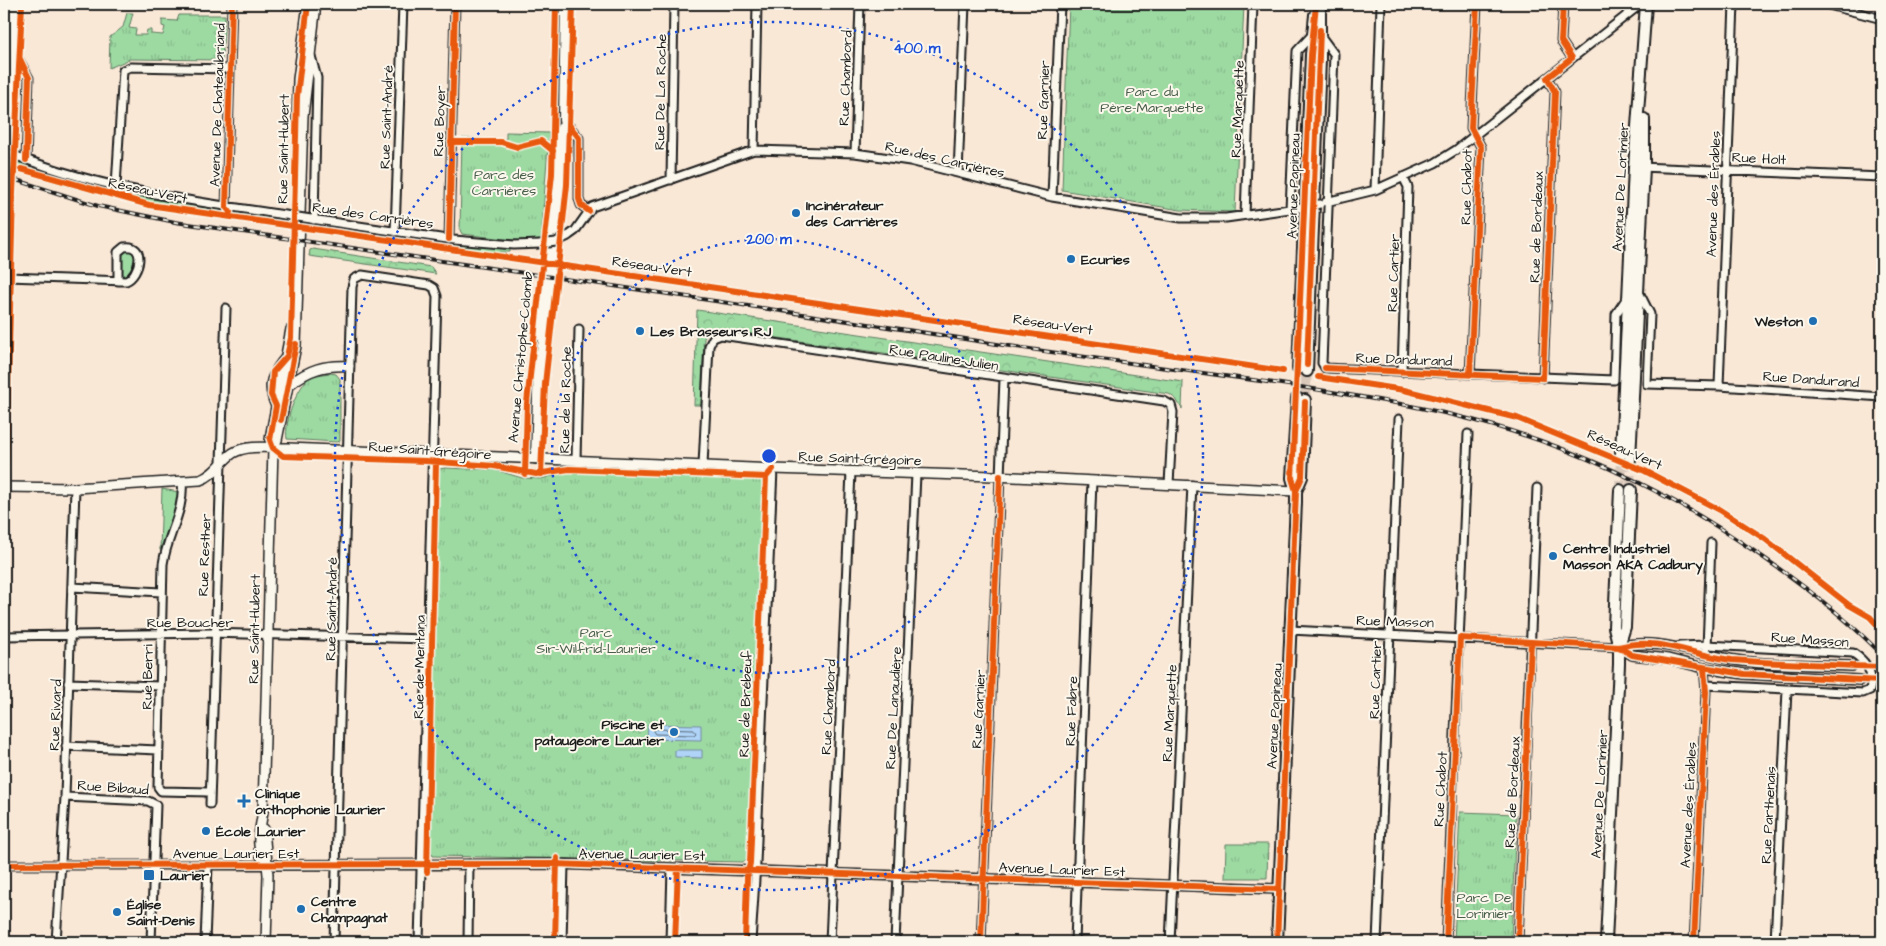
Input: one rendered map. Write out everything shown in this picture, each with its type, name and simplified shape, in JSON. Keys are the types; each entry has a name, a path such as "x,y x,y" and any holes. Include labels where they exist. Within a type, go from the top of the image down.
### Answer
{"main road":[{"path":"4,334 7,277 8,4"},
{"path":"4,161 8,54 16,4"},
{"name":"Avenue Christophe-Colomb","path":"536,458 538,373 549,313 560,223 567,137 564,120 566,4"},
{"name":"Avenue Papineau","path":"1302,370 1318,4"},
{"name":"Avenue De Lorimier","path":"1639,167 1639,292 1626,457 1628,296 1644,101 1642,80 1646,4"},
{"name":"Avenue Papineau","path":"1277,942 1296,491 1302,477 1301,399"},
{"name":"Avenue De Lorimier","path":"1619,646 1614,627 1620,490"},
{"name":"Avenue De Lorimier","path":"1606,942 1619,646 1625,619 1631,490"}],"street":[{"name":"Avenue De Chateaubriand","path":"226,207 232,4"},
{"name":"Rue Saint-Hubert","path":"266,942 266,865 262,811 273,448 270,440 276,406 271,395 273,372 287,356 291,329 297,91 308,4"},
{"name":"Rue Saint-Hubert","path":"273,448 277,440 296,346 303,116 316,4"},
{"name":"Rue Saint-André","path":"394,232 403,4"},
{"name":"Rue Boyer","path":"449,239 455,4"},
{"name":"Rue De La Roche","path":"672,180 674,4"},
{"path":"754,150 757,4"},
{"name":"Rue Chambord","path":"855,153 860,4"},
{"path":"958,173 965,4"},
{"name":"Rue Garnier","path":"1052,197 1060,4"},
{"name":"Rue Marquette","path":"1245,215 1253,4"},
{"path":"1375,190 1381,4"},
{"name":"Rue Chabot","path":"1470,374 1481,147 1471,128 1477,4"},
{"path":"1564,4 1561,41 1572,58"},
{"name":"Rue des Carrières","path":"4,152 116,186 226,207 394,232 514,246 556,242 568,236 579,226 589,211 600,204 620,199 672,180 739,153 754,150 855,153 910,161 1052,197 1182,218 1245,215 1320,204 1375,190 1441,159 1475,136 1641,4"},
{"name":"Avenue des Érables","path":"1718,386 1734,4"},
{"path":"1825,4 1848,7 1882,19"},
{"path":"1316,35 1334,54 1330,201"},
{"name":"Avenue Papineau","path":"1293,208 1297,51 1316,35"},
{"path":"8,54 29,78 24,159"},
{"name":"Rue Saint-Hubert","path":"311,55 317,78 313,219"},
{"path":"116,186 122,74 124,69 130,67 230,69"},
{"name":"Rue de Bordeaux","path":"1543,378 1555,92 1547,78"},
{"path":"564,120 579,138 579,199 581,205 589,211"},
{"name":"Rue Holt","path":"1639,167 1726,169 1882,177"},
{"name":"Rue Cartier","path":"1402,372 1408,187 1403,177"},
{"name":"Rue Dandurand","path":"1330,201 1322,363 1325,368 1614,380"},
{"path":"7,277 118,281 129,280 135,273 140,258 138,252 132,247 124,247 118,252 118,281"},
{"name":"Rue de Mentana","path":"356,277 362,275 427,284 434,288 437,300 431,454 419,942"},
{"name":"Rue Saint-André","path":"334,942 349,366 352,284 356,277"},
{"name":"Avenue De Lorimier","path":"1639,292 1650,314 1647,384"},
{"name":"Avenue De Lorimier","path":"1614,380 1616,314 1628,296"},
{"name":"Rue Resther","path":"210,804 226,308"},
{"name":"Rue de la Roche","path":"576,460 579,329"},
{"name":"Rue Pauline-Julien","path":"703,465 709,346 713,338 721,335 1164,401 1170,405 1172,412 1169,484"},
{"path":"289,385 317,367 349,366"},
{"name":"Rue Garnier","path":"981,942 982,879 1004,378"},
{"name":"Rue Dandurand","path":"1647,384 1718,386 1882,397"},
{"name":"Rue Cartier","path":"1376,942 1399,419"},
{"name":"Rue Chabot","path":"1446,942 1468,434"},
{"name":"Rue Saint-Grégoire","path":"4,487 75,488 182,482 207,477 239,450 273,448 773,469 1000,476 1296,491"},
{"name":"Rue de Brébeuf","path":"751,942 773,469"},
{"name":"Rue Chambord","path":"830,942 851,472"},
{"name":"Rue De Lanaudière","path":"895,942 916,474"},
{"name":"Rue Fabre","path":"1075,942 1092,481"},
{"name":"Rue Berri","path":"158,787 160,634 165,550 182,506 182,482"},
{"name":"Rue Marquette","path":"1170,942 1192,485"},
{"name":"Rue Rivard","path":"56,942 65,797 75,488"},
{"name":"Rue de Bordeaux","path":"1518,942 1537,488"},
{"path":"1710,655 1706,645 1711,543"},
{"path":"72,587 162,592"},
{"name":"Rue Masson","path":"1290,630 1619,646 1634,642 1674,646 1706,645 1853,653 1861,658 1870,672 1870,690 1863,693 1706,685"},
{"name":"Rue Boucher","path":"4,636 215,633 427,639"},
{"name":"Rue Masson","path":"1619,646 1632,655 1668,659 1704,668 1744,674 1860,680"},
{"name":"Rue Masson","path":"1674,646 1730,660 1852,666"},
{"name":"Avenue des Érables","path":"1694,942 1706,685 1704,668"},
{"path":"68,683 160,686"},
{"name":"Rue Parthenais","path":"1775,942 1787,690"},
{"path":"66,746 158,750"},
{"name":"Rue Bibaud","path":"158,787 161,791 210,792"},
{"name":"Rue Bibaud","path":"65,797 154,802 156,807 155,866"},
{"path":"468,942 469,864"},
{"name":"Avenue Laurier Est","path":"4,865 564,865 755,869 982,879 1279,888"},
{"path":"562,942 564,865"},
{"path":"151,942 155,866"},
{"path":"205,942 208,866"},
{"path":"670,942 672,868"}],"green space":[{"name":"Parc du Père-Marquette","path":"1069,4 1244,4 1235,212 1180,210 1062,190"},
{"path":"127,13 133,13 129,28 136,29 135,35 146,35 147,30 151,30 151,34 163,35 165,27 162,26 162,20 177,21 179,15 225,15 222,60 130,59 109,68 110,37 123,27"},
{"name":"Parc des Carrières","path":"506,132 549,133 541,239 523,241 462,234 460,230 462,138 506,139"},
{"path":"4,156 75,180 123,193 283,220 283,227 142,204 107,196 4,166"},
{"path":"451,243 510,249 510,252 500,252 499,255 450,247"},
{"path":"128,250 133,252 135,259 129,276 124,278 122,275 121,256"},
{"path":"310,250 431,267 436,274 309,256"},
{"path":"697,310 1183,382 1182,409 1176,399 1169,394 716,329 709,331 704,338 701,405 694,405"},
{"path":"336,374 340,379 340,441 287,439 290,414 301,388 311,376"},
{"name":"Parc Sir-Wilfrid-Laurier","path":"439,469 495,470 522,478 541,479 569,472 763,480 747,860 743,862 433,856 431,851"},
{"path":"162,489 179,492 160,550"},
{"name":"Parc De Lorimier","path":"1460,812 1516,814 1511,942 1454,942"},
{"path":"1226,844 1268,844 1267,878 1225,878"}],"water":[{"name":"Piscine et pataugeoire Laurier","path":"648,724 701,725 701,740 647,739"},
{"path":"675,750 702,750 702,758 675,757"}],"tunnel":[{"path":"1297,398 1298,369"},
{"path":"1305,400 1307,371"},
{"path":"1620,490 1621,454"},
{"path":"1630,460 1631,490"},
{"path":"1852,666 1882,667"},
{"path":"1860,680 1882,681"}],"railway":[{"path":"4,176 98,206 175,222 1291,386 1392,402 1491,425 1527,436 1599,464 1667,497 1700,516 1732,536 1811,592 1855,628 1882,655"}],"cycle path":[{"path":"4,547 13,193 22,4"},
{"path":"230,212 226,207 232,4"},
{"path":"273,448 270,440 276,406 271,395 273,372 287,356 291,338 297,96 308,4"},
{"path":"449,239 455,4"},
{"path":"525,474 527,403 552,174 556,4"},
{"path":"541,474 545,384 567,185 573,4"},
{"path":"1277,942 1296,491 1292,478 1311,55 1316,4"},
{"path":"1470,374 1481,147 1471,128 1477,4"},
{"path":"1325,368 1543,378 1555,92 1547,78 1572,58 1561,41 1563,4"},
{"path":"1307,365 1320,30"},
{"path":"20,59 29,78 26,160"},
{"path":"570,126 579,138 579,199 581,205 589,211"},
{"path":"451,142 501,142 517,147 541,141 553,151"},
{"name":"Réseau-Vert","path":"21,169 149,205 1283,371"},
{"path":"281,420 296,344"},
{"name":"Réseau-Vert","path":"1318,377 1404,390 1517,418 1645,471 1720,510 1765,539 1849,605 1870,617 1882,630"},
{"path":"1296,491 1302,477 1305,402"},
{"path":"273,448 283,456 426,461 494,466 536,474 569,469 766,477"},
{"path":"427,872 436,463"},
{"path":"745,942 766,477 773,469"},
{"path":"981,942 1000,476"},
{"path":"1446,942 1460,638 1619,647 1633,644 1648,644 1662,645 1732,660 1882,667"},
{"path":"1518,942 1531,642"},
{"path":"1619,647 1632,655 1744,674 1882,681"},
{"path":"1694,942 1706,692 1704,668"},
{"path":"555,942 557,858"},
{"path":"4,865 553,864 1279,889"},
{"path":"675,942 678,868"}],"place":[{"name":"Incinérateur des Carrières","path":"796,213"},
{"name":"Ecuries","path":"1071,259"},
{"name":"Weston","path":"1813,321"},
{"name":"Les Brasseurs RJ","path":"640,331"},
{"name":"Centre Industriel Masson AKA Cadbury","path":"1553,556"},
{"name":"Piscine et pataugeoire Laurier","path":"674,732"},
{"name":"Clinique orthophonie Laurier","path":"244,801"},
{"name":"École Laurier","path":"206,831"},
{"name":"Laurier","path":"149,875"},
{"name":"Centre Champagnat","path":"301,909"},
{"name":"Église Saint-Denis","path":"117,912"}]}
